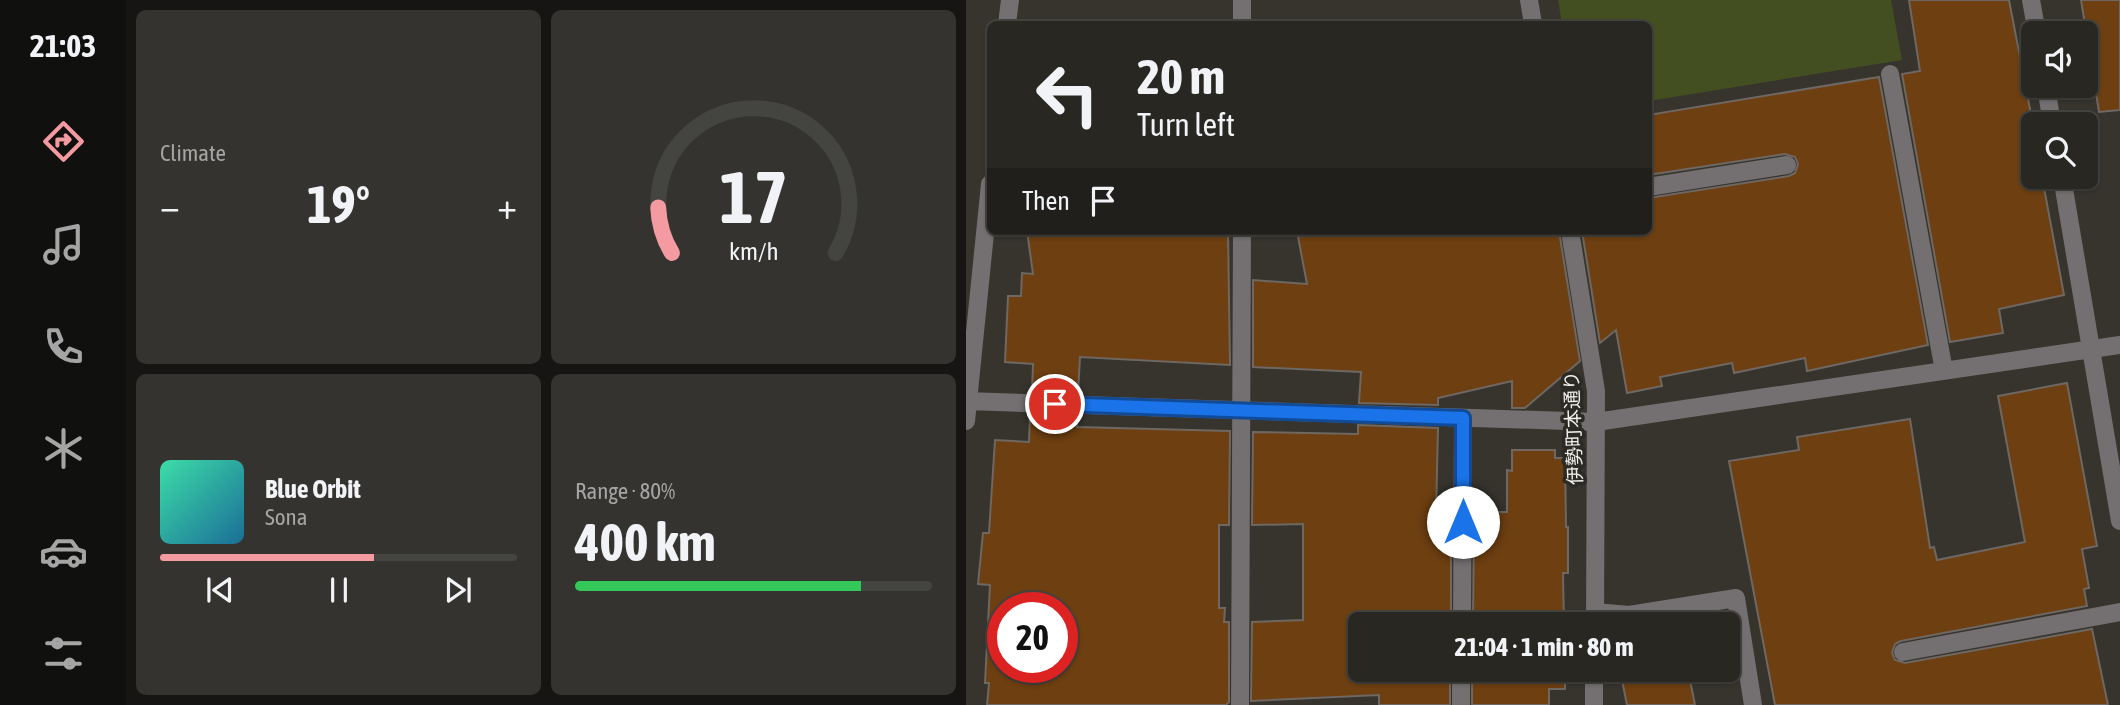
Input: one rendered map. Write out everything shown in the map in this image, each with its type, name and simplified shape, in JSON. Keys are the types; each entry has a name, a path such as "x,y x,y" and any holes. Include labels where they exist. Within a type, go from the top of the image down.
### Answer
{"street":[{"path":"1007,21 1010,0"},
{"path":"1242,0 1242,21"},
{"path":"1529,0 1532,21"},
{"path":"2031,0 2035,21"},
{"path":"1890,74 1944,371"},
{"path":"1652,186 1787,164"},
{"path":"2064,189 2120,521"},
{"path":"966,421 987,212"},
{"path":"1240,705 1242,235"},
{"name":"伊勢町本通り","path":"1571,235 1596,391 1595,612"},
{"path":"967,401 1596,422 2120,345"},
{"path":"1462,612 1463,418"},
{"path":"1648,612 1736,598 1738,612"},
{"path":"1903,652 2120,612"},
{"path":"1740,622 1754,705"},
{"path":"1461,682 1461,705"},
{"path":"1594,682 1594,705"}],"green space":[{"path":"1558,0 1891,0 1902,60 1652,101 1652,21 1562,21"}],"building":[{"path":"1909,0 2009,0 2021,62 2021,98 2028,98 2031,112 2021,112 2021,189 2044,189 2064,295 1999,309 2003,333 1950,342 1902,74 1920,71"},
{"path":"2081,0 2120,0 2120,110 2099,112 2098,21 2084,21"},
{"path":"1879,77 1928,345 1807,371 1805,358 1734,373 1732,363 1660,377 1662,386 1627,393 1616,330 1600,343 1583,235 1652,235 1652,197 1789,176 1795,173 1798,164 1795,157 1785,154 1652,174 1652,114"},
{"path":"1028,235 1228,235 1230,365 1080,357 1078,393 1032,392 1033,364 1005,362 1008,296 1021,296 1022,273 1033,274"},
{"path":"1560,235 1580,361 1525,408 1512,408 1512,381 1438,398 1438,405 1359,403 1361,372 1253,367 1253,280 1307,284 1298,237"},
{"path":"2067,383 2097,546 2082,549 2089,588 2084,589 2087,606 1901,641 1895,644 1892,653 1895,660 1905,663 2092,629 2108,705 1775,705 1729,461 1799,450 1797,437 1910,419 1930,548 1934,547 1937,560 2025,542 1998,396"},
{"path":"1030,415 1077,416 1077,427 1230,431 1229,525 1219,525 1219,608 1225,608 1224,622 1229,622 1229,702 1226,705 987,705 989,683 1078,683 1078,592 990,592 990,585 978,584 983,533 989,533 995,440 1029,442"},
{"path":"1358,425 1438,428 1436,513 1451,513 1451,612 1348,612 1348,682 1450,682 1450,705 1379,705 1379,695 1251,701 1252,622 1303,620 1303,524 1252,525 1253,432 1358,434"},
{"path":"1512,450 1555,450 1555,458 1565,458 1568,573 1563,573 1564,612 1473,612 1474,512 1507,512 1507,470 1512,471"},
{"path":"987,644 987,683 985,683"},
{"path":"1472,682 1565,682 1565,689 1549,689 1549,705 1472,705"},
{"path":"1622,682 1690,682 1695,705 1627,705"}],"route":[{"path":"1055,404 1463,418 1463,522"}]}
